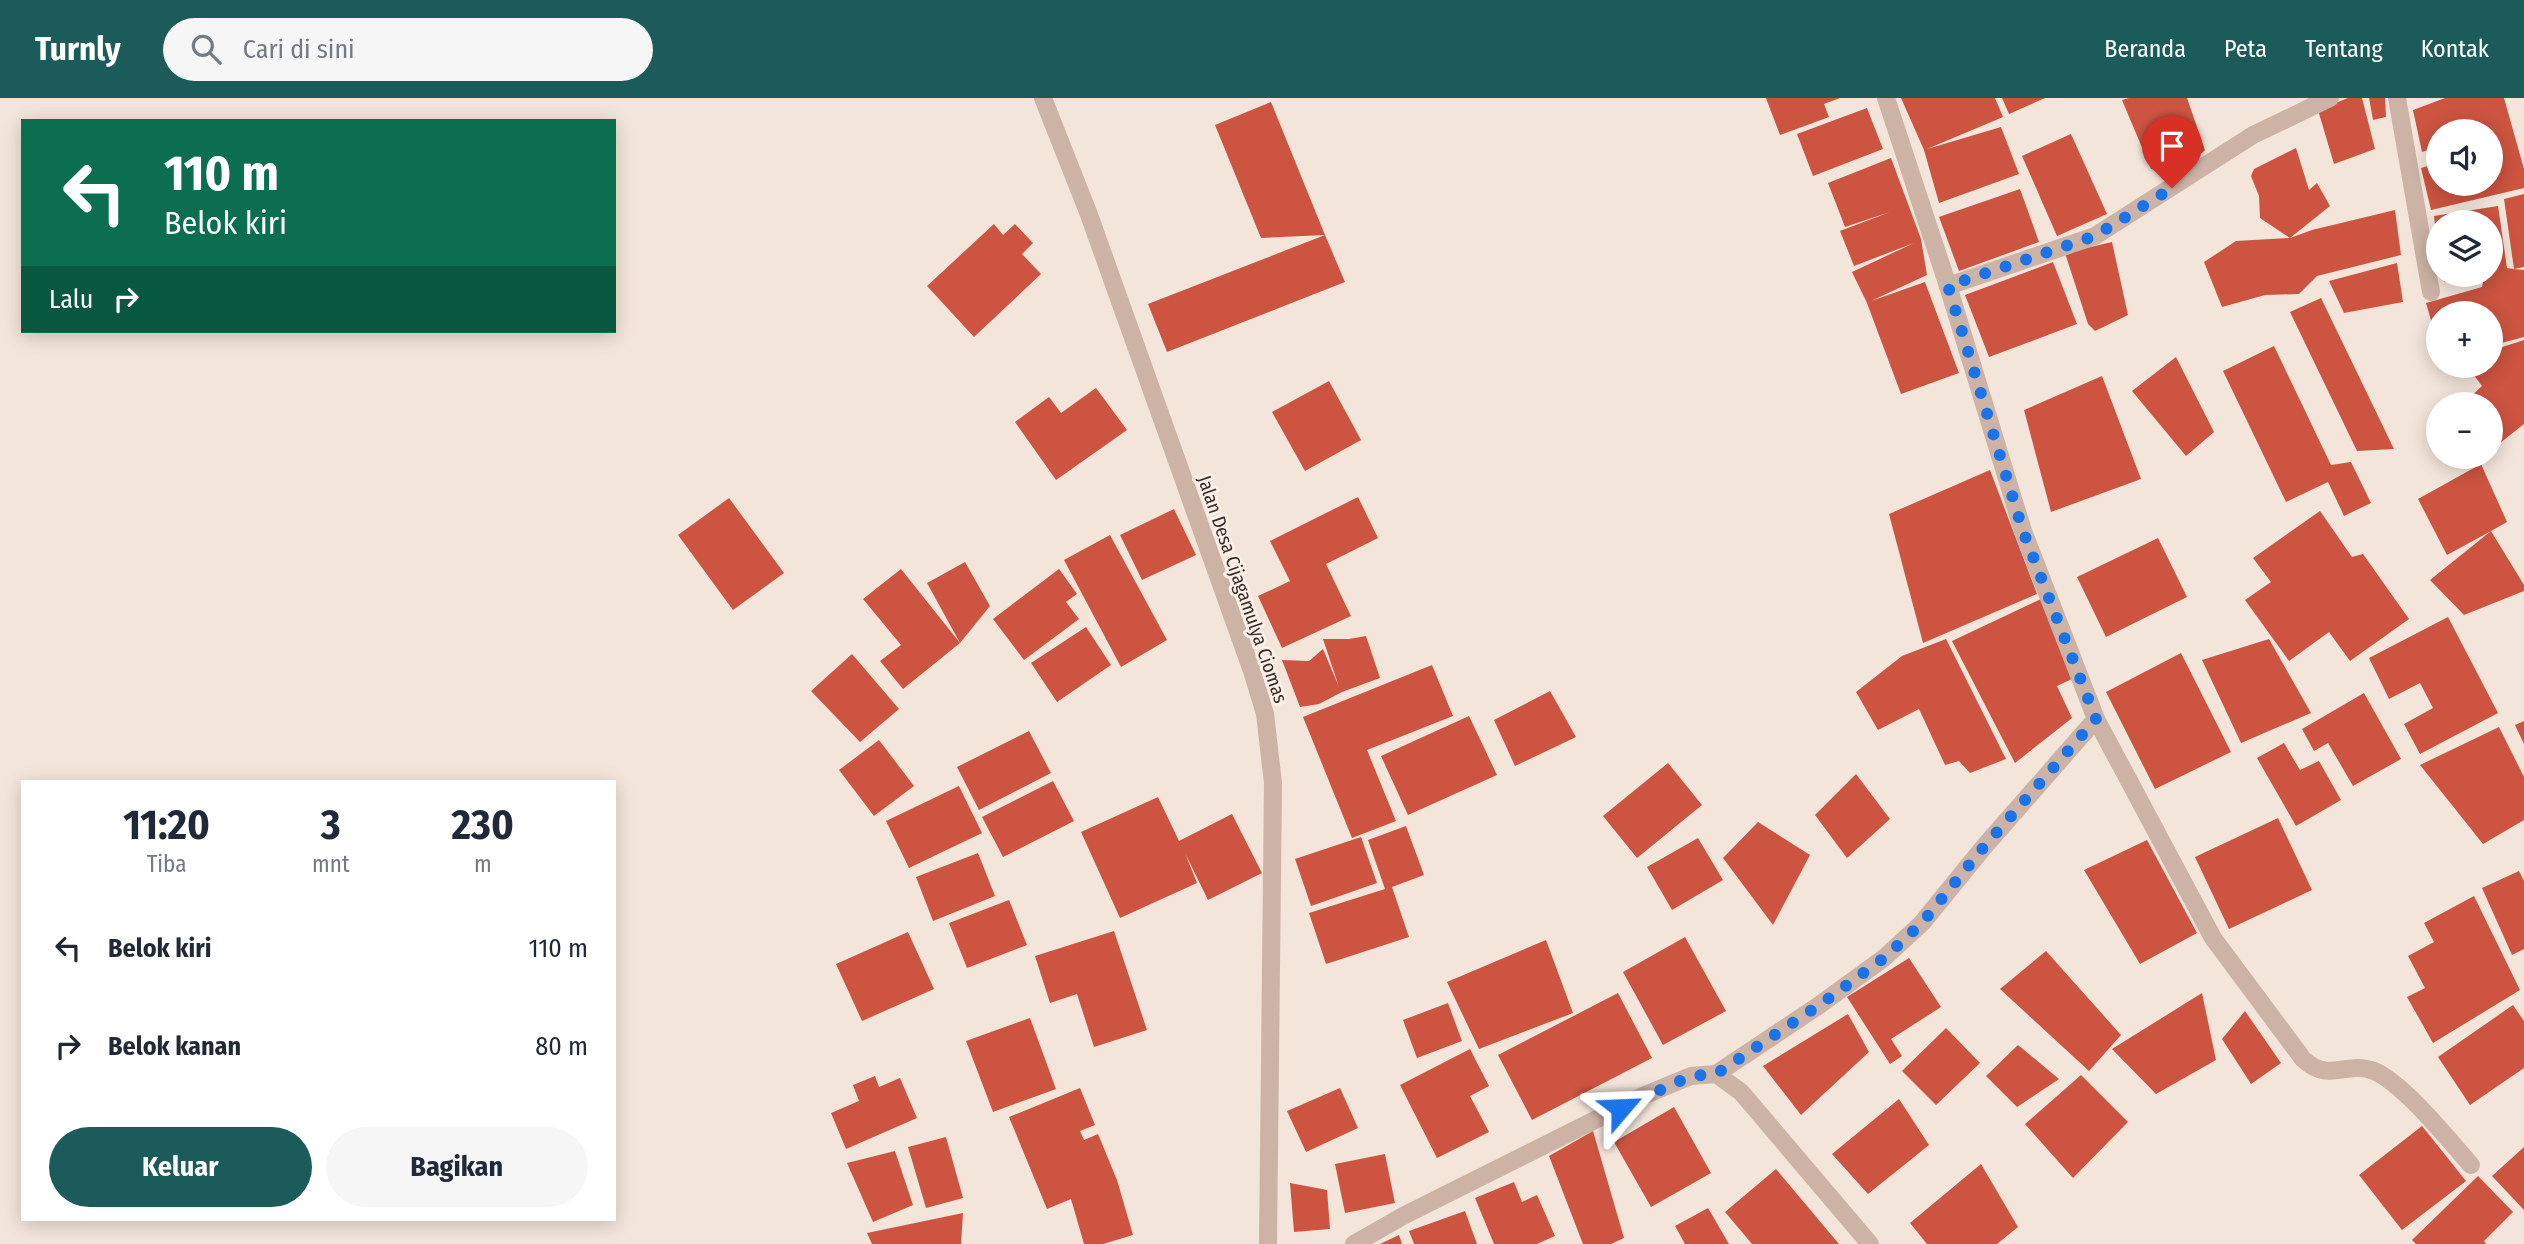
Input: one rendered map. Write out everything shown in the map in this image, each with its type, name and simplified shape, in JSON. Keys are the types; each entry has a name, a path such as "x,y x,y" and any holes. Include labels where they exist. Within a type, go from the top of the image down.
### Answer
{"street":[{"name":"Jalan Desa Cijagamulya Ciomas","path":"1043,98 1121,304 1265,714 1273,783 1269,1244"},
{"path":"1886,98 1948,286 2023,531 2096,719 2213,937 2312,1068 2337,1072 2357,1067 2386,1077 2471,1165"},
{"path":"1948,286 2095,236 2252,135 2329,98"},
{"path":"2397,98 2431,292"},
{"path":"1354,1244 1403,1216 1645,1096 1691,1076 1716,1074 1818,1006 1884,958 1922,923 1983,848 2096,719"},
{"path":"1716,1074 1741,1092 1870,1244"}],"building":[{"path":"1766,98 1840,98 1824,104 1829,117 1780,135"},
{"path":"1901,98 1995,98 2003,117 1927,149 2001,127 2019,174 1939,203 1924,150"},
{"path":"2002,98 2045,98 2009,114"},
{"path":"2187,98 2205,150 2178,174 2151,169 2122,100"},
{"path":"2348,98 2362,98 2375,149 2334,164 2318,110"},
{"path":"2369,98 2385,98 2386,117 2373,120"},
{"path":"2445,98 2504,98 2524,169 2524,188 2503,193 2503,119 2426,119 2426,151 2422,152 2413,110"},
{"path":"1271,102 1325,235 1261,238 1215,125"},
{"path":"1867,108 1883,149 1813,176 1797,134"},
{"path":"2071,134 2107,214 2057,236 2022,156"},
{"path":"2296,148 2309,190 2317,183 2330,206 2290,238 2260,218 2259,196 2251,176 2254,169"},
{"path":"1891,158 1921,239 1927,275 1871,301 1925,282 1959,373 1901,394 1867,303 1852,272 1914,243 1854,266 1840,231 1890,212 1845,227 1828,183"},
{"path":"2426,167 2426,189 2421,168"},
{"path":"2020,189 2039,242 1959,271 1939,217"},
{"path":"2524,194 2524,267 2514,269 2504,199"},
{"path":"2428,196 2490,196 2431,210"},
{"path":"2498,206 2499,210 2472,210"},
{"path":"2395,210 2401,255 2317,276 2299,294 2265,295 2222,307 2204,262 2236,241 2290,238"},
{"path":"994,224 1003,235 1015,224 1033,243 1022,254 1041,274 974,337 927,286"},
{"path":"1325,235 1345,282 1167,352 1148,304"},
{"path":"2503,240 2507,268 2524,270 2524,337 2503,343 2503,301 2433,301 2482,287 2503,287"},
{"path":"2112,242 2128,315 2095,331 2088,324 2065,253"},
{"path":"2053,262 2077,324 1989,357 1965,295"},
{"path":"2397,263 2403,302 2344,313 2329,281"},
{"path":"2321,298 2394,449 2357,451 2290,312"},
{"path":"2524,340 2524,424 2503,441 2503,392 2476,392 2482,386 2476,378 2503,378 2503,347"},
{"path":"2274,346 2331,465 2351,462 2371,503 2344,516 2328,482 2286,502 2223,371"},
{"path":"2176,357 2214,432 2186,456 2132,391"},
{"path":"2102,376 2141,479 2051,512 2024,410"},
{"path":"1329,381 1361,440 1305,471 1272,412"},
{"path":"1096,388 1127,430 1056,480 1015,422 1049,397 1061,413"},
{"path":"2472,469 2483,469 2507,522 2447,555 2418,499"},
{"path":"1990,470 2037,594 1923,643 1889,514"},
{"path":"1358,497 1378,538 1326,564 1351,616 1282,648 1258,596 1290,581 1270,541"},
{"path":"729,498 784,573 733,610 678,535"},
{"path":"1174,509 1196,555 1142,580 1120,535"},
{"path":"2320,511 2352,557 2363,554 2409,619 2350,661 2329,632 2289,661 2245,600 2271,582 2253,558"},
{"path":"2491,531 2524,585 2524,591 2464,615 2430,580"},
{"path":"1110,535 1167,640 1121,667 1064,560"},
{"path":"2158,538 2187,597 2106,637 2077,577"},
{"path":"965,562 990,606 960,643 927,583"},
{"path":"901,569 960,643 903,689 880,661 901,645 863,599"},
{"path":"1059,569 1077,594 1066,602 1079,619 1024,660 993,619"},
{"path":"2041,599 2074,678 2057,686 2072,718 2015,763 1952,641"},
{"path":"2448,617 2498,713 2420,754 2404,724 2433,708 2420,683 2389,699 2369,658"},
{"path":"1086,627 1111,665 1057,702 1031,663"},
{"path":"1366,636 1380,678 1319,704 1300,707 1282,660 1309,661 1323,649 1339,687 1323,639"},
{"path":"1946,639 2006,759 1970,773 1959,761 1945,765 1919,709 1878,730 1856,692 1902,656"},
{"path":"2269,639 2311,713 2241,743 2202,660"},
{"path":"2181,653 2231,752 2155,789 2106,692"},
{"path":"852,654 899,709 860,742 811,691"},
{"path":"1432,665 1453,716 1367,750 1396,821 1352,838 1303,717"},
{"path":"1550,691 1576,737 1515,766 1494,720"},
{"path":"2364,693 2401,759 2353,786 2328,743 2314,751 2302,729"},
{"path":"1469,716 1497,775 1408,815 1381,756"},
{"path":"2524,721 2524,744 2515,725"},
{"path":"2499,727 2524,777 2524,820 2483,844 2420,765"},
{"path":"1029,731 1051,773 979,810 957,767"},
{"path":"879,740 914,786 874,816 839,770"},
{"path":"2284,743 2300,770 2319,761 2341,800 2296,826 2257,758"},
{"path":"1668,763 1702,805 1637,858 1603,816"},
{"path":"1856,774 1890,819 1847,858 1815,815"},
{"path":"1053,781 1074,821 1003,857 982,817"},
{"path":"959,786 982,833 909,868 886,821"},
{"path":"1158,797 1179,841 1232,814 1262,873 1208,900 1185,853 1197,883 1120,918 1081,832"},
{"path":"2278,818 2312,890 2229,929 2195,857"},
{"path":"1758,822 1810,855 1773,925 1723,858"},
{"path":"1406,826 1424,875 1392,887 1409,937 1326,964 1309,913 1385,889 1368,840"},
{"path":"1361,837 1377,883 1311,906 1295,859"},
{"path":"1698,838 1723,880 1672,910 1647,867"},
{"path":"2147,840 2197,933 2140,964 2084,870"},
{"path":"978,853 995,896 933,921 916,877"},
{"path":"2519,871 2524,881 2524,949 2512,955 2482,888"},
{"path":"2474,896 2520,990 2433,1043 2407,997 2425,988 2408,956 2434,942 2424,923"},
{"path":"1009,900 1027,945 967,968 949,923"},
{"path":"1114,931 1147,1030 1094,1047 1077,994 1050,1003 1035,956"},
{"path":"908,932 934,989 862,1021 836,964"},
{"path":"1685,937 1726,1011 1663,1045 1623,972"},
{"path":"1546,940 1573,1013 1479,1049 1447,982"},
{"path":"2046,951 2121,1035 2089,1071 2000,989"},
{"path":"1909,958 1941,1007 1891,1039 1902,1056 1890,1064 1847,997"},
{"path":"1618,993 1652,1058 1532,1120 1498,1055"},
{"path":"2202,993 2216,1060 2156,1094 2112,1049"},
{"path":"1448,1003 1462,1041 1417,1058 1403,1020"},
{"path":"2513,1005 2524,1021 2524,1068 2470,1105 2438,1057"},
{"path":"2245,1011 2281,1063 2251,1084 2222,1039"},
{"path":"1848,1014 1869,1052 1801,1115 1763,1066"},
{"path":"1030,1018 1056,1089 993,1112 966,1041"},
{"path":"1946,1028 1980,1063 1936,1105 1902,1071"},
{"path":"2018,1045 2059,1079 2017,1107 1986,1076"},
{"path":"1470,1049 1489,1086 1470,1096 1489,1132 1437,1158 1400,1085"},
{"path":"2081,1075 2128,1122 2073,1178 2025,1124"},
{"path":"875,1076 879,1087 900,1078 917,1118 846,1149 831,1113 859,1101 853,1085"},
{"path":"1080,1088 1095,1125 1080,1131 1084,1140 1098,1134 1117,1180 1133,1235 1103,1244 1084,1244 1071,1199 1047,1209 1009,1117"},
{"path":"1340,1088 1358,1128 1306,1152 1287,1111"},
{"path":"1899,1099 1929,1145 1868,1194 1832,1154"},
{"path":"1674,1107 1711,1173 1651,1207 1614,1142"},
{"path":"2422,1126 2466,1181 2402,1230 2359,1175"},
{"path":"1593,1131 1624,1238 1611,1244 1583,1244 1549,1156"},
{"path":"946,1137 963,1198 926,1208 908,1147"},
{"path":"2524,1147 2524,1210 2492,1176"},
{"path":"895,1151 913,1205 873,1222 847,1163"},
{"path":"1385,1154 1395,1203 1345,1213 1335,1164"},
{"path":"1981,1164 2018,1227 1997,1244 1927,1244 1910,1223"},
{"path":"1776,1169 1839,1244 1752,1244 1725,1212"},
{"path":"2478,1176 2513,1212 2484,1241 2486,1244 2416,1244 2412,1240"},
{"path":"1514,1182 1522,1202 1537,1195 1555,1236 1537,1244 1494,1244 1475,1198"},
{"path":"1290,1183 1327,1190 1330,1229 1294,1232"},
{"path":"1708,1208 1729,1244 1685,1244 1675,1226"},
{"path":"1465,1211 1477,1244 1414,1244 1409,1231"},
{"path":"963,1213 961,1244 872,1244 867,1233"},
{"path":"1399,1235 1402,1244 1380,1244"}],"route":[{"path":"1621,1108 1691,1076 1716,1074 1884,958 1922,923 1983,848 2096,719 2023,531 1948,286 2095,236 2172,188"}]}
